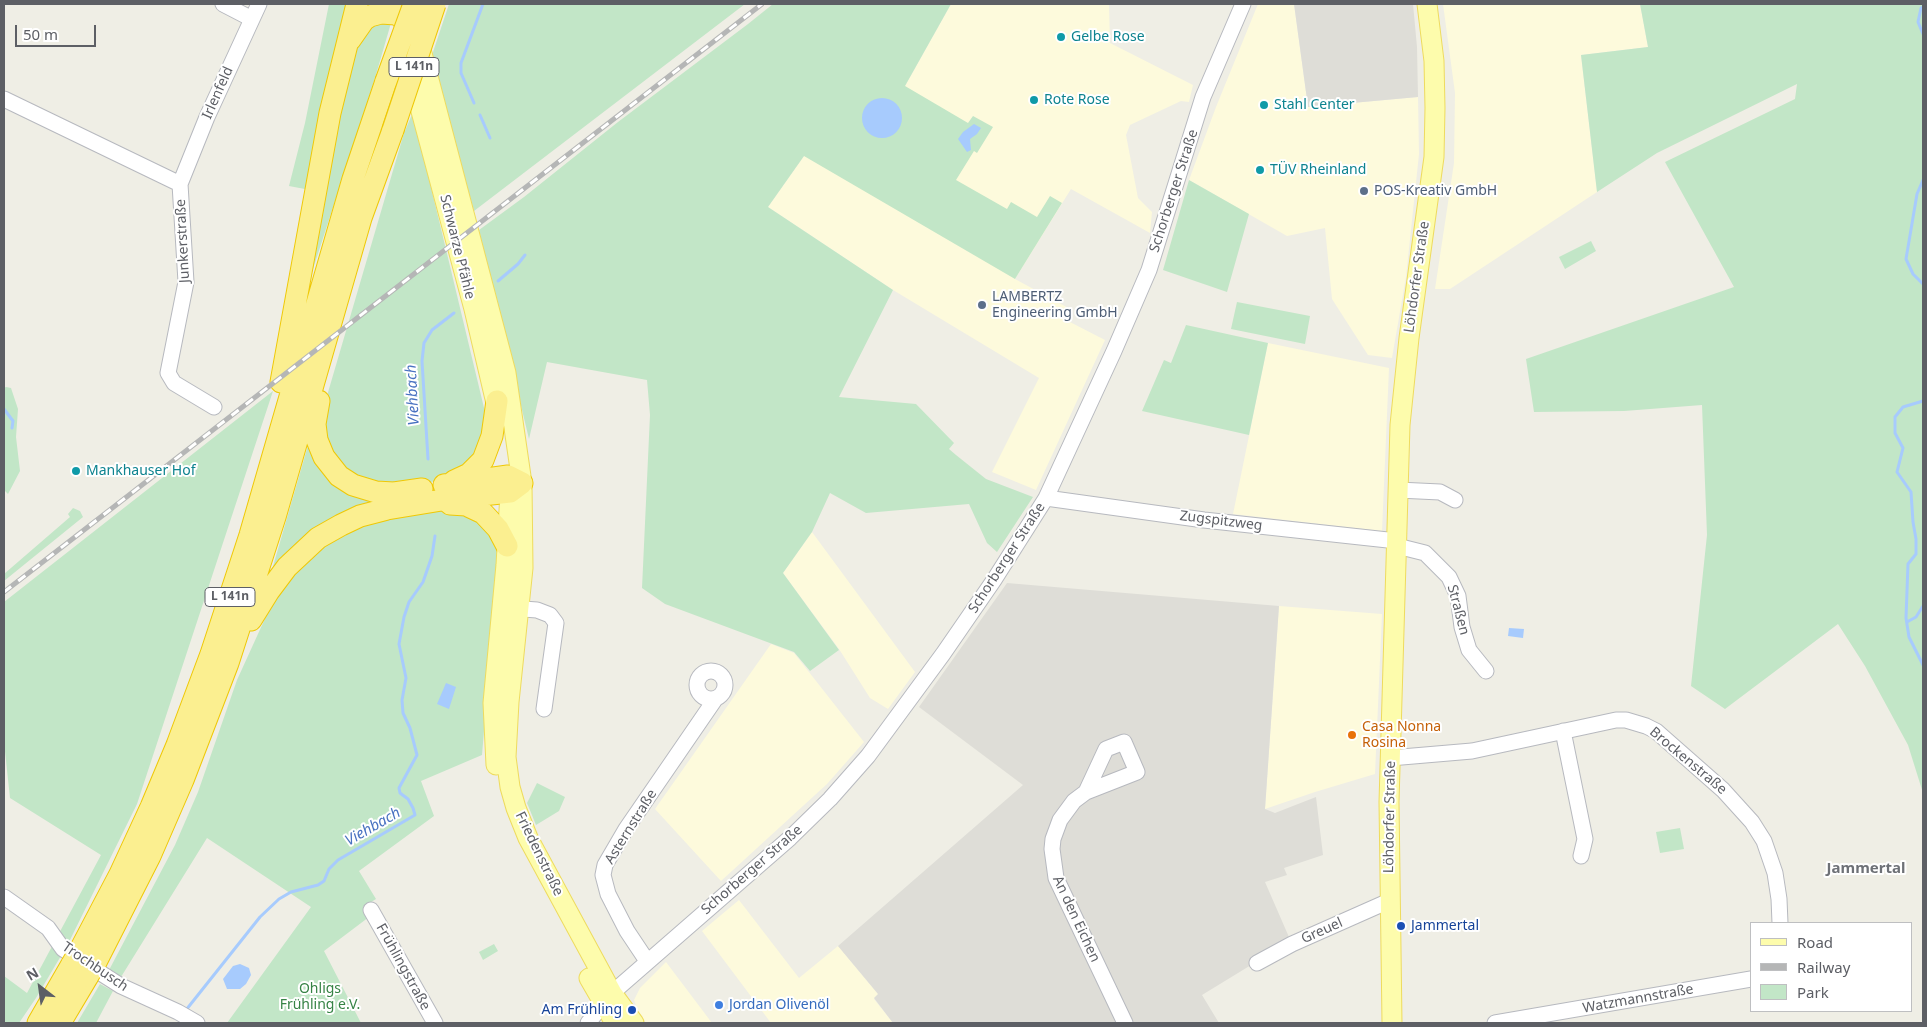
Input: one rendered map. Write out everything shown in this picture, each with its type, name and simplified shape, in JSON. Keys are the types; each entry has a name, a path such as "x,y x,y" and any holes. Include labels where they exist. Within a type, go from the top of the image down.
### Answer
{"highway":[{"path":"284,418 279,402 280,386 319,168 345,48 357,4"},
{"name":"L 141n","path":"38,1023 84,964 150,856 183,780 233,650 275,517 361,218 435,4"},
{"path":"345,48 364,20 370,16 403,6 410,27 419,40"},
{"name":"L 141n","path":"60,1023 180,738 230,596 345,206 386,81 403,6"},
{"path":"322,356 322,375 315,424 317,440 324,457 338,476 353,486 376,492 394,493 444,485 514,484"},
{"path":"444,485 470,474 483,460 492,436 497,401"},
{"path":"233,650 277,580 297,556 318,538 341,524 387,509 454,498 514,484"},
{"path":"425,503 458,504 480,510 494,523 507,546"}],"main road":[{"name":"Löhdorfer Straße","path":"1392,1023 1389,902 1390,758 1400,425 1403,381 1434,157 1436,108 1434,61 1427,4"},
{"name":"Schwarze Pfähle","path":"403,6 497,401 514,484"},
{"name":"Schwarze Pfähle","path":"419,40 506,373 514,484"},
{"name":"Friedenstraße","path":"514,484 507,546 510,608 509,702 506,757 510,787 528,838 607,998 615,1023"},
{"name":"Friedenstraße","path":"510,608 523,568 514,484"},
{"name":"Friedenstraße","path":"607,998 634,1023"}],"street":[{"path":"223,4 252,19"},
{"name":"Irlenfeld","path":"180,184 207,117 259,4"},
{"name":"Schorberger Straße","path":"588,1023 607,998 790,838 830,799 868,756 943,654 994,580 1046,498 1090,406 1149,270 1203,97 1243,4"},
{"name":"Junkerstraße","path":"4,99 180,184 186,282 168,373 174,383 214,407"},
{"path":"1398,490 1440,492 1455,500"},
{"name":"Zugspitzweg","path":"1046,498 1397,544"},
{"name":"Straßen","path":"1397,544 1425,553 1449,577 1458,596 1462,627 1469,650 1486,671"},
{"path":"510,608 544,612 553,618 556,624 544,709"},
{"name":"Asternstraße","path":"647,962 631,938 612,903 605,886 603,872 626,829 716,698"},
{"name":"Brockenstraße","path":"1390,758 1472,751 1616,720 1626,720 1646,726 1656,731 1745,812 1764,841 1778,883 1780,922"},
{"path":"1563,731 1585,839 1581,856"},
{"name":"An den Eichen","path":"1086,792 1074,801 1060,820 1053,839 1054,872 1126,1023"},
{"name":"Trochbusch","path":"4,897 48,928 63,948 121,986 187,1017"},
{"name":"Greuel","path":"1256,963 1292,944 1389,902"},
{"name":"Frühlingstraße","path":"371,910 435,1023"},
{"name":"Watzmannstraße","path":"1494,1023 1750,979"}],"shaded area":[{"path":"951,4 1109,4 1110,43 1193,85 1189,102 1181,101 1130,125 1126,135 1138,198 1152,212 1150,233 1071,189 1015,279 1072,310 1066,320 1105,340 1036,490 992,472 1039,378 893,290 768,207 804,156 905,86"},
{"path":"1258,4 1294,4 1308,107 1418,97 1419,154 1406,277 1392,358 1368,355 1332,299 1325,228 1287,236 1189,180 1216,107"},
{"path":"1294,4 1413,4 1417,47 1418,97 1308,107"},
{"path":"1443,4 1640,4 1648,47 1581,55 1597,192 1450,289 1435,289 1454,163 1455,93"},
{"path":"1268,343 1389,368 1382,531 1233,514"},
{"path":"812,532 915,672 888,709 870,698 839,649 783,573"},
{"path":"1007,583 1279,606 1265,809 1275,813 1316,797 1323,855 1284,868 1287,875 1265,882 1292,944 1256,962 1202,995 1219,1023 893,1023 874,998 878,994 838,946 1023,785 919,707"},
{"path":"1279,606 1382,614 1375,774 1265,809"},
{"path":"771,644 794,653 864,742 827,784 721,881 655,809"},
{"path":"739,900 799,978 838,946 879,995 874,999 893,1023 771,1023 702,931"},
{"path":"666,962 712,1023 646,1023 639,1015 634,1000 640,988"}],"green space":[{"path":"329,4 351,4 310,190 289,186 305,123"},
{"path":"449,4 745,4 474,211 431,58"},
{"path":"773,4 951,4 905,86 968,123 973,116 993,127 977,153 974,151 956,180 1007,209 1011,202 1037,217 1050,196 1062,203 1015,279 804,156 768,207 893,290 839,397 916,404 954,443 949,449 986,479 1033,497 997,552 987,543 969,504 866,513 830,493 812,532 783,573 839,650 810,671 794,652 665,604 642,588 650,415 647,380 547,362 529,439 479,230"},
{"path":"1640,4 1923,4 1923,793 1908,745 1865,666 1838,624 1725,709 1691,686 1707,535 1702,405 1624,411 1534,412 1526,359 1734,287 1665,162 1795,99 1797,84 1657,153 1597,192 1581,55 1648,47"},
{"path":"373,22 391,23 301,306 350,61 356,41"},
{"path":"413,112 485,412 486,442 460,475 427,483 389,485 347,472 334,457 326,436 324,406 404,133"},
{"path":"1189,180 1249,214 1227,292 1163,270"},
{"path":"1591,241 1596,251 1565,269 1559,257"},
{"path":"1237,302 1310,316 1305,344 1231,329"},
{"path":"1186,325 1268,343 1249,435 1142,411 1164,360 1171,363"},
{"path":"4,388 11,388 18,409 16,437 20,471 8,494 4,490"},
{"path":"273,391 137,804 68,944 36,998 19,1023 4,1023 4,976 27,993 101,855 10,798 4,742 4,602"},
{"path":"311,435 323,464 389,498 353,513 267,587"},
{"path":"73,508 80,511 83,517 4,581 4,574 70,517 68,514"},
{"name":"Ohligs Frühling e.V.","path":"445,508 478,515 499,551 482,755 421,781 434,816 359,871 376,899 363,907 369,917 324,951 361,1023 227,1023 311,907 207,838 121,977 108,972 175,845 198,792 237,680 273,601 294,572 321,546 380,518"},
{"path":"537,783 565,797 559,811 536,825 527,803"},
{"path":"1680,828 1684,849 1660,853 1656,832"},
{"path":"494,944 498,951 483,960 479,952"},
{"path":"100,984 113,991 96,1023 77,1023"}],"water":[{"path":"882,98 896,104 902,118 896,132 882,138 868,132 862,118 868,104"},
{"path":"974,124 981,128 970,139 971,150 967,152 958,139 963,132"},
{"path":"1509,628 1524,629 1523,638 1508,636"},
{"path":"446,683 456,687 449,709 437,704"},
{"path":"240,964 249,968 251,975 246,984 240,989 227,989 223,979 233,966"}],"waterway":[{"name":"Viehbach","path":"474,103 461,73 461,63 483,4"},
{"path":"1923,7 1921,8 1918,22 1923,34"},
{"name":"Viehbach","path":"480,115 490,138"},
{"path":"1923,180 1917,194 1906,259 1913,274 1923,284"},
{"name":"Viehbach","path":"498,281 518,264 525,255"},
{"name":"Viehbach","path":"428,459 422,361 424,343 432,330 454,313"},
{"path":"1923,401 1903,407 1895,417 1895,433 1903,448 1897,472 1911,492 1916,539 1916,554 1908,564 1906,618 1909,637 1923,665"},
{"path":"4,409 13,421 12,428"},
{"name":"Viehbach","path":"186,1010 260,917 279,899 291,892 318,885 324,881 329,869 338,860 415,815 408,799 400,793 399,788 417,755 410,728 403,713 402,700 406,678 399,644 404,617 409,602 423,582 432,556 435,536"},
{"path":"1907,622 1916,617 1923,606"}],"railway":[{"path":"4,592 762,4"}],"place":[{"name":"Gelbe Rose","path":"1061,37"},
{"name":"Rote Rose","path":"1034,100"},
{"name":"Stahl Center","path":"1264,105"},
{"name":"TÜV Rheinland","path":"1260,170"},
{"name":"POS-Kreativ GmbH","path":"1364,191"},
{"name":"LAMBERTZ Engineering GmbH","path":"982,305"},
{"name":"Mankhauser Hof","path":"76,471"},
{"name":"Casa Nonna Rosina","path":"1352,735"},
{"name":"Jammertal","path":"1401,926"},
{"name":"Jordan Olivenöl","path":"719,1005"},
{"name":"Am Frühling","path":"632,1010"}],"district":[{"name":"Jammertal","path":"1866,869"}]}
